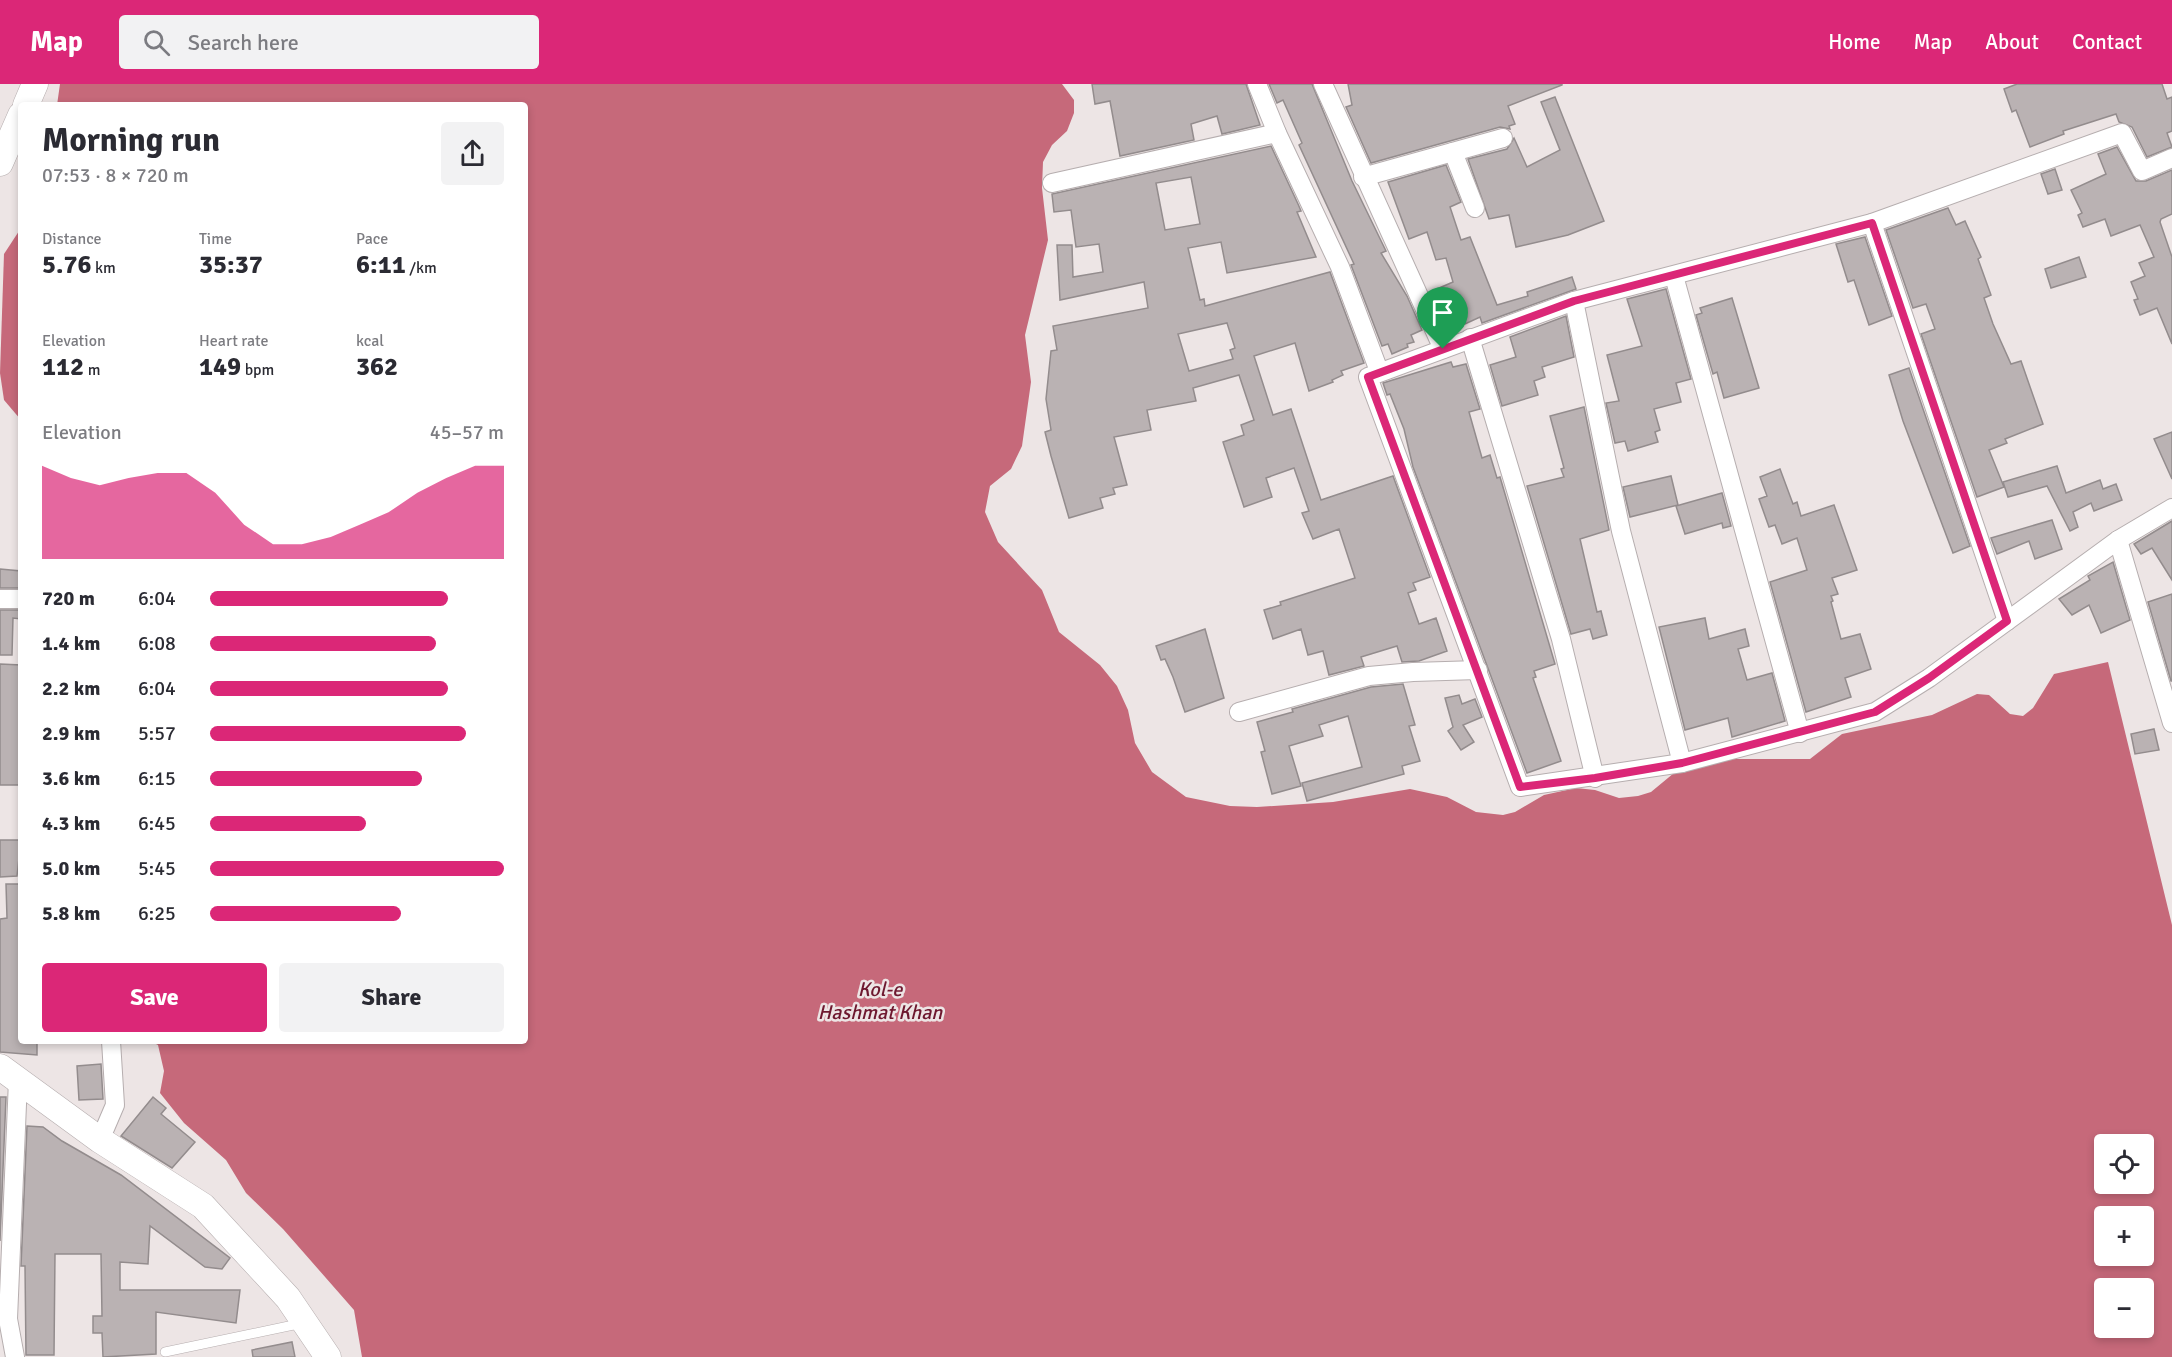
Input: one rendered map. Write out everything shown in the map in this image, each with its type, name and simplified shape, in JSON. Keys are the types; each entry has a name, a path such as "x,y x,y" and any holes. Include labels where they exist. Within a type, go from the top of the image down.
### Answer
{"street":[{"path":"27,102 35,84"},
{"path":"1257,84 1277,133 1340,267 1379,371"},
{"path":"1323,84 1362,177 1443,349"},
{"path":"0,163 18,123"},
{"path":"1052,183 1277,133"},
{"path":"2172,158 2142,171 2122,133 1872,223 1574,301 1379,371 1368,377 1520,787 1595,778 1682,763 1875,712 1929,678 2118,540 2172,508"},
{"path":"1362,177 1503,138"},
{"path":"1453,152 1475,208"},
{"path":"1872,223 2007,621"},
{"path":"1674,276 1800,733"},
{"path":"1574,301 1621,531 1682,763"},
{"path":"1470,338 1561,639 1595,778"},
{"path":"2118,540 2172,723"},
{"path":"0,599 18,599"},
{"path":"1239,712 1369,676 1478,670"},
{"path":"100,1140 115,1105 111,1044"},
{"path":"9,1074 100,1140 203,1206 288,1298 328,1357"},
{"path":"9,1074 8,1319 15,1357"}],"lane":[{"path":"165,1352 305,1323"}],"water":[{"name":"Kol-e Hashmat Khan","path":"60,84 1062,84 1074,100 1074,113 1067,131 1052,145 1043,162 1042,188 1048,240 1025,335 1031,382 1022,446 1011,469 990,486 985,512 998,542 1042,590 1059,632 1100,665 1117,686 1128,710 1135,743 1152,772 1186,797 1230,806 1257,807 1333,802 1410,789 1447,797 1476,812 1503,815 1515,812 1544,795 1576,788 1595,790 1619,798 1638,796 1651,792 1674,773 1725,759 1810,759 1842,734 1932,715 1977,694 1989,695 2010,714 2023,716 2033,708 2054,674 2108,662 2172,925 2172,1357 362,1357 354,1310 283,1229 246,1193 226,1160 184,1123 160,1093 164,1071 156,1044 528,1044 528,102 57,102"},
{"path":"18,233 18,416 4,400 0,373 4,254"}],"building":[{"path":"1092,84 1246,84 1260,125 1222,134 1217,116 1191,124 1194,140 1120,156 1110,101 1095,104"},
{"path":"1269,84 1312,84 1352,181 1386,251 1381,253 1407,296 1422,330 1411,335 1414,342 1407,344 1408,347 1392,354 1388,344 1382,346 1351,265 1354,264 1299,145 1302,143 1283,100 1277,103"},
{"path":"1348,84 1562,85 1508,106 1515,124 1509,126 1510,129 1500,127 1371,163 1346,107 1352,105"},
{"path":"2017,84 2162,84 2167,99 2172,97 2172,131 2167,133 2172,147 2147,157 2132,127 2119,122 2116,114 2063,131 2064,134 2030,147 2016,110 2012,112 2004,89"},
{"path":"1555,97 1604,221 1568,235 1516,247 1509,215 1489,219 1468,159 1507,149 1514,138 1527,167 1560,150 1541,102"},
{"path":"1271,146 1301,211 1297,212 1316,257 1227,273 1221,242 1188,248 1200,300 1204,299 1205,306 1330,272 1364,363 1341,371 1343,375 1332,380 1333,382 1309,391 1295,343 1254,356 1273,415 1291,409 1321,500 1393,476 1430,577 1413,583 1416,590 1408,593 1419,624 1436,618 1447,651 1419,661 1402,662 1397,646 1361,657 1364,666 1329,675 1323,651 1308,655 1301,629 1273,639 1264,610 1281,605 1280,602 1355,578 1339,529 1313,539 1302,513 1309,511 1294,468 1266,478 1272,497 1244,507 1223,442 1244,435 1241,425 1254,420 1239,375 1193,388 1196,401 1147,410 1151,430 1114,437 1127,485 1113,488 1115,494 1100,498 1103,508 1069,518 1045,432 1051,430 1046,399 1051,351 1057,350 1053,326 1148,308 1144,282 1060,300 1057,245 1072,245 1073,277 1103,272 1099,244 1076,247 1071,210 1054,212 1052,194","holes":["1191,177 1200,224 1165,230 1156,183","1227,323 1235,348 1230,350 1233,359 1189,371 1178,334"]},
{"path":"2117,147 2136,181 2146,181 2172,170 2172,214 2161,219 2160,222 2172,257 2172,344 2157,308 2140,315 2134,300 2138,299 2131,282 2145,276 2139,263 2154,257 2140,225 2111,236 2105,219 2083,227 2078,215 2082,213 2071,190 2106,174 2098,154"},
{"path":"1446,165 1461,202 1450,207 1461,240 1470,237 1497,305 1528,296 1527,292 1572,277 1576,289 1482,323 1480,317 1465,324 1460,312 1442,320 1430,292 1453,282 1446,258 1436,260 1427,232 1409,239 1388,182"},
{"path":"2055,169 2062,190 2048,194 2041,174"},
{"path":"1948,208 1956,225 1965,221 1981,257 1978,259 1991,295 1984,298 1993,324 2011,364 2021,361 2043,424 2005,439 2007,443 1989,450 2004,487 1977,497 1921,334 1935,329 1926,304 1913,308 1886,230"},
{"path":"1865,237 1892,316 1869,325 1854,280 1848,282 1836,244"},
{"path":"2079,257 2086,277 2051,288 2045,269"},
{"path":"1666,289 1691,379 1676,383 1681,402 1654,409 1660,430 1655,432 1658,442 1628,451 1625,441 1615,443 1606,403 1619,401 1607,355 1642,346 1627,299"},
{"path":"1732,298 1759,388 1724,398 1717,372 1713,374 1696,315 1702,313 1700,308"},
{"path":"1566,316 1574,357 1542,367 1545,377 1534,381 1538,395 1502,406 1490,365 1516,357 1510,337"},
{"path":"1451,362 1453,367 1466,364 1480,409 1469,412 1482,458 1490,455 1497,478 1500,477 1555,664 1534,671 1536,677 1533,678 1561,761 1527,773 1413,467 1404,429 1383,383"},
{"path":"1909,368 1970,546 1953,553 1903,421 1889,375"},
{"path":"1584,407 1609,530 1580,539 1597,612 1601,611 1607,635 1593,639 1590,629 1571,634 1527,486 1564,477 1561,469 1564,468 1550,416"},
{"path":"2172,432 2172,479 2154,439"},
{"path":"2057,466 2066,493 2100,480 2103,489 2116,484 2122,500 2094,511 2091,503 2073,512 2078,527 2070,531 2047,486 2008,497 2003,482"},
{"path":"1780,469 1793,504 1797,502 1801,516 1834,505 1857,570 1832,578 1838,594 1831,596 1833,601 1831,602 1841,639 1860,634 1871,669 1845,678 1851,697 1806,712 1770,582 1807,570 1797,538 1782,544 1775,525 1769,527 1759,499 1767,496 1760,477"},
{"path":"1671,476 1678,505 1630,517 1623,487"},
{"path":"1722,493 1731,526 1723,528 1722,523 1685,534 1676,506"},
{"path":"2052,520 2062,549 2035,559 2029,541 1997,554 1991,538"},
{"path":"2172,521 2172,580 2152,548 2141,554 2134,544"},
{"path":"2113,562 2130,620 2101,633 2089,605 2072,615 2059,599 2090,580 2088,576"},
{"path":"0,569 18,571 18,588 0,588"},
{"path":"2172,594 2172,681 2171,681 2148,602"},
{"path":"0,610 18,610 18,619 13,618 12,655 0,655"},
{"path":"1705,618 1709,639 1745,629 1749,646 1738,649 1747,680 1772,673 1785,721 1732,737 1728,718 1685,730 1659,627"},
{"path":"1205,629 1224,698 1185,712 1173,677 1165,659 1161,660 1156,646"},
{"path":"0,664 18,665 18,785 0,785"},
{"path":"1403,684 1415,725 1409,726 1420,761 1402,766 1404,774 1307,801 1302,783 1362,767 1348,716 1319,725 1323,736 1289,746 1301,786 1272,794 1261,752 1265,751 1257,722 1293,712 1292,709 1371,687"},
{"path":"1459,695 1462,704 1475,699 1482,717 1463,725 1474,742 1461,750 1448,731 1453,727 1445,698"},
{"path":"2154,729 2159,750 2135,754 2131,734"},
{"path":"0,840 18,840 17,876 0,877"},
{"path":"6,884 18,884 18,1044 37,1044 37,1055 0,1052 0,919 7,918"},
{"path":"101,1064 103,1099 79,1100 77,1066"},
{"path":"0,1097 6,1097 0,1241"},
{"path":"153,1097 166,1108 161,1114 195,1142 172,1168 121,1136"},
{"path":"27,1126 43,1127 62,1141 121,1175 230,1258 222,1269 205,1267 150,1226 148,1264 120,1262 120,1290 240,1290 236,1323 156,1312 156,1354 103,1357 102,1333 93,1333 93,1316 102,1316 101,1254 55,1254 54,1355 26,1355 25,1266 21,1266"},
{"path":"292,1342 295,1357 253,1357 252,1350"}],"route":[{"path":"1872,223 2007,621 1929,678 1875,712 1682,763 1595,778 1520,787 1368,377 1443,349 1574,301 1872,223"}]}
